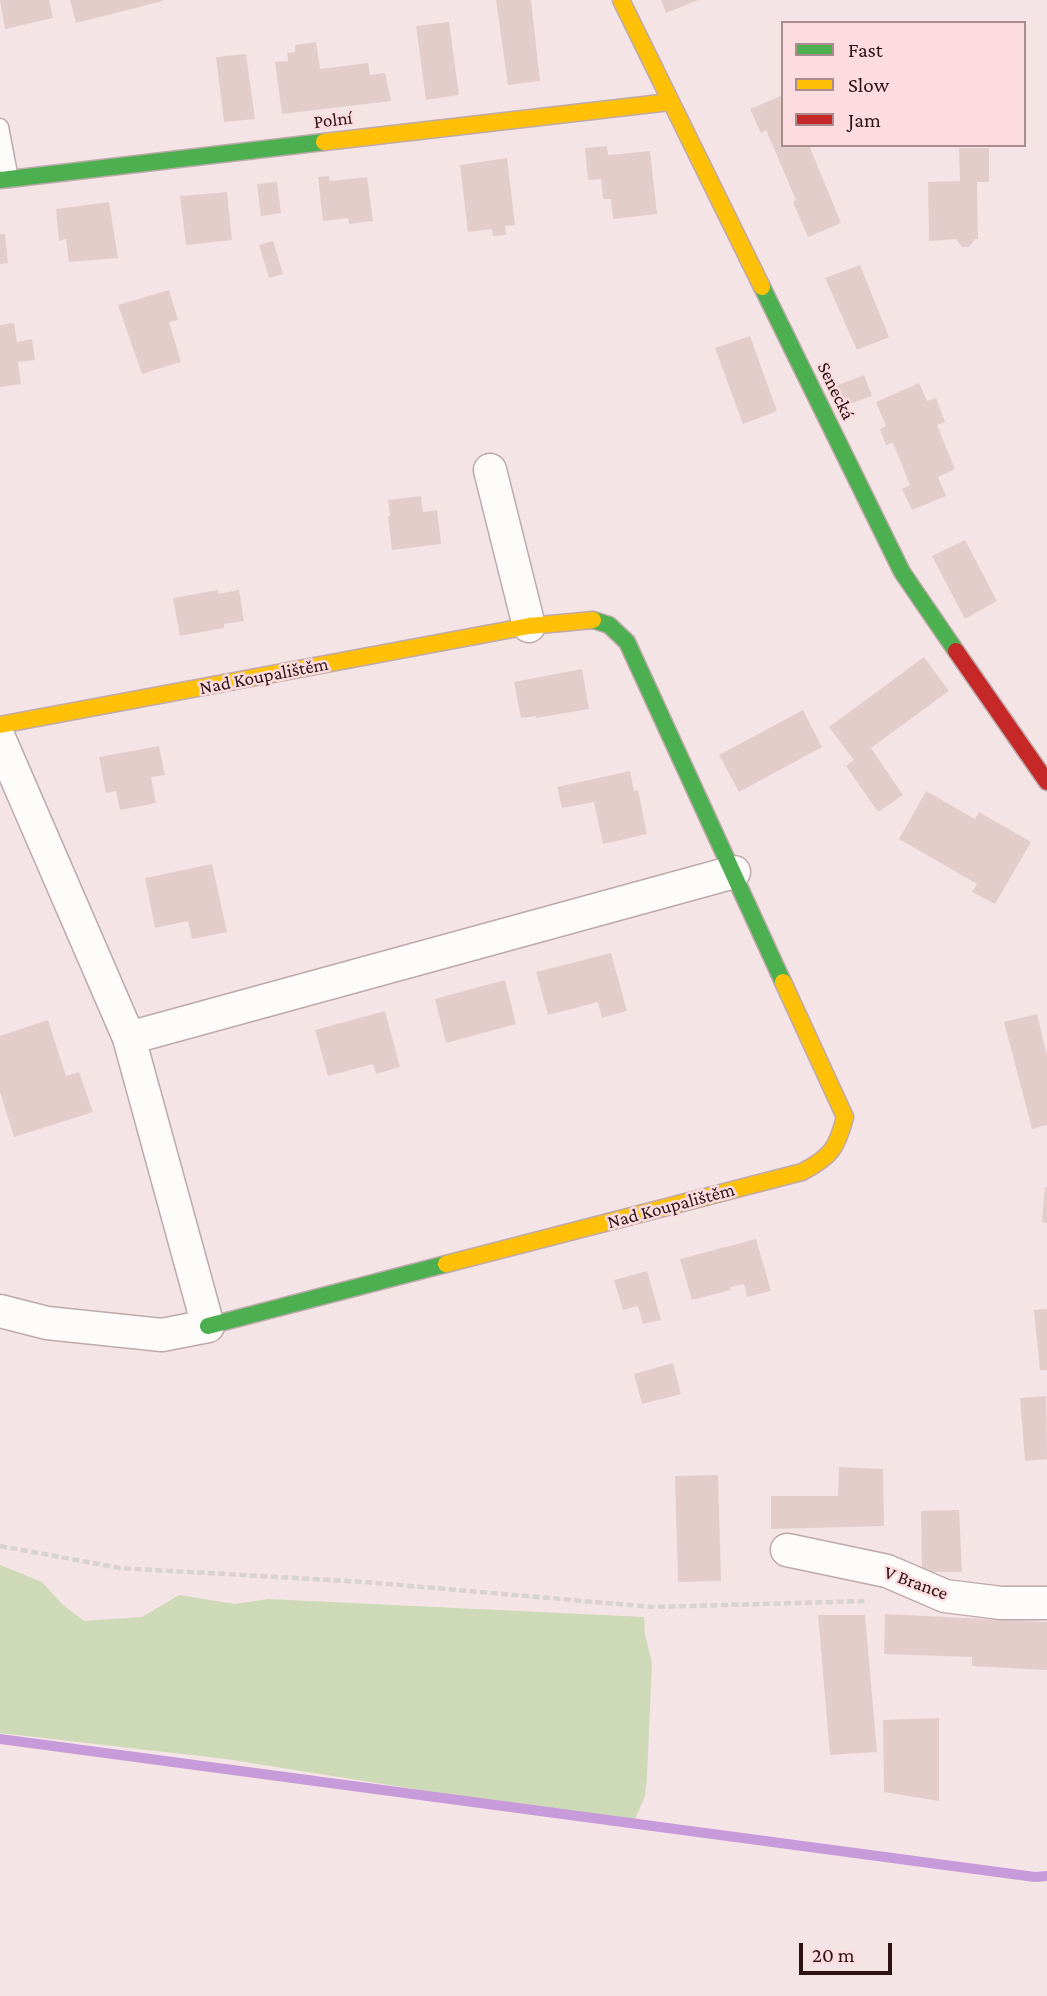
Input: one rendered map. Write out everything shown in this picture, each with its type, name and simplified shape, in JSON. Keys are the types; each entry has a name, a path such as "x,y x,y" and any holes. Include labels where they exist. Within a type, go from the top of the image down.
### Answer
{"street":[{"name":"Senecká","path":"621,0 902,572 1047,782"},
{"name":"Polní","path":"5,179 670,102"},
{"path":"490,470 529,626"},
{"name":"Nad Koupalištěm","path":"0,725 529,626 587,619 609,625 626,642 845,1117 839,1141 827,1160 802,1172 208,1326 162,1335 47,1323 0,1311"},
{"path":"0,740 129,1038 208,1326"},
{"path":"129,1038 734,872"},
{"name":"V Brance","path":"787,1550 887,1571 945,1596 1001,1603 1047,1603"}],"lane":[{"path":"0,128 5,179"}],"path":[{"path":"0,1546 120,1568 365,1582 653,1607 868,1601"}],"green space":[{"path":"0,1565 42,1582 62,1604 84,1621 142,1617 179,1595 235,1604 268,1599 644,1617 645,1635 652,1662 645,1796 633,1824 226,1759 0,1733"}],"building":[{"path":"0,0 49,0 53,18 5,29"},
{"path":"70,0 163,0 163,1 76,23"},
{"path":"496,0 531,0 540,81 508,85"},
{"path":"661,0 698,0 666,13"},
{"path":"449,22 459,95 426,100 416,26"},
{"path":"316,42 320,69 368,63 370,75 385,73 391,101 282,114 275,62 288,61 287,53 295,52 295,45"},
{"path":"246,54 255,119 224,122 216,57"},
{"path":"781,96 781,147 810,147 841,223 808,237 793,202 796,200 766,130 761,133 750,109"},
{"path":"607,146 608,155 650,151 657,214 613,219 611,199 603,199 601,179 588,180 585,148"},
{"path":"959,148 989,148 989,182 977,182 978,239 969,247 962,247 956,239 929,241 928,182 960,181"},
{"path":"507,158 515,225 505,226 506,235 493,236 492,229 468,232 460,165"},
{"path":"329,176 330,181 367,177 373,221 349,224 348,218 323,221 318,177"},
{"path":"277,182 281,213 261,216 257,184"},
{"path":"227,192 232,240 186,245 180,196"},
{"path":"109,202 118,258 69,262 66,239 59,241 56,209"},
{"path":"0,234 5,234 8,263 0,264"},
{"path":"273,241 283,274 269,278 259,245"},
{"path":"860,265 889,337 857,350 825,278"},
{"path":"169,290 178,320 169,322 181,362 142,374 118,305"},
{"path":"14,323 17,342 32,339 35,360 18,362 21,384 0,387 0,325"},
{"path":"750,336 777,411 743,424 715,348"},
{"path":"864,375 872,396 842,407 833,387"},
{"path":"919,383 927,401 936,398 945,422 937,425 955,469 938,477 946,496 912,510 902,489 910,485 893,443 886,445 880,429 886,426 876,402"},
{"path":"421,496 423,512 437,510 441,544 392,550 388,500"},
{"path":"965,540 997,601 965,619 932,556"},
{"path":"218,590 218,594 239,590 244,621 224,624 224,628 180,636 173,598"},
{"path":"924,657 949,691 871,748 903,795 878,812 846,766 854,760 829,727"},
{"path":"582,669 589,709 521,718 514,682"},
{"path":"803,710 822,747 739,792 719,755"},
{"path":"159,746 165,775 151,777 156,803 120,810 116,791 106,793 99,757"},
{"path":"630,771 634,791 638,790 647,834 603,844 594,802 562,808 557,787"},
{"path":"926,791 975,819 979,812 1031,842 995,904 972,892 977,884 899,839"},
{"path":"212,864 227,932 192,939 188,921 155,928 145,878"},
{"path":"611,953 627,1011 602,1018 598,1002 548,1015 536,972"},
{"path":"505,980 516,1024 446,1043 435,999"},
{"path":"385,1011 400,1067 376,1074 373,1064 328,1076 315,1030"},
{"path":"1037,1014 1047,1056 1047,1125 1032,1129 1004,1022"},
{"path":"48,1020 66,1076 79,1072 93,1112 14,1137 0,1092 0,1036"},
{"path":"1047,1187 1047,1223 1042,1222"},
{"path":"756,1239 771,1291 747,1297 744,1284 692,1300 680,1259"},
{"path":"647,1271 661,1320 643,1324 638,1306 623,1310 614,1280"},
{"path":"1047,1309 1047,1370 1040,1370 1034,1310"},
{"path":"673,1363 681,1394 642,1404 634,1374"},
{"path":"1046,1396 1047,1459 1025,1461 1020,1398"},
{"path":"839,1467 883,1469 884,1526 771,1529 771,1496 838,1496"},
{"path":"718,1475 721,1581 678,1582 675,1476"},
{"path":"959,1510 962,1572 922,1572 921,1511"},
{"path":"885,1614 1047,1622 1047,1670 972,1666 972,1657 884,1654"},
{"path":"818,1615 865,1615 877,1752 830,1755"},
{"path":"939,1718 939,1801 884,1792 883,1720"}],"waterway":[{"path":"0,1739 1035,1877 1047,1876"}],"traffic: fast":[{"path":"0,180 324,142"},
{"path":"762,287 902,572 956,651"},
{"path":"593,620 609,625 627,642 783,982"},
{"path":"208,1326 446,1264"}],"traffic: slow":[{"path":"621,0 762,287"},
{"path":"324,142 670,102"},
{"path":"0,725 529,626 593,620"},
{"path":"446,1264 802,1172 826,1156 836,1144 845,1117 783,982"}],"traffic: jam":[{"path":"956,651 1047,782"}]}
